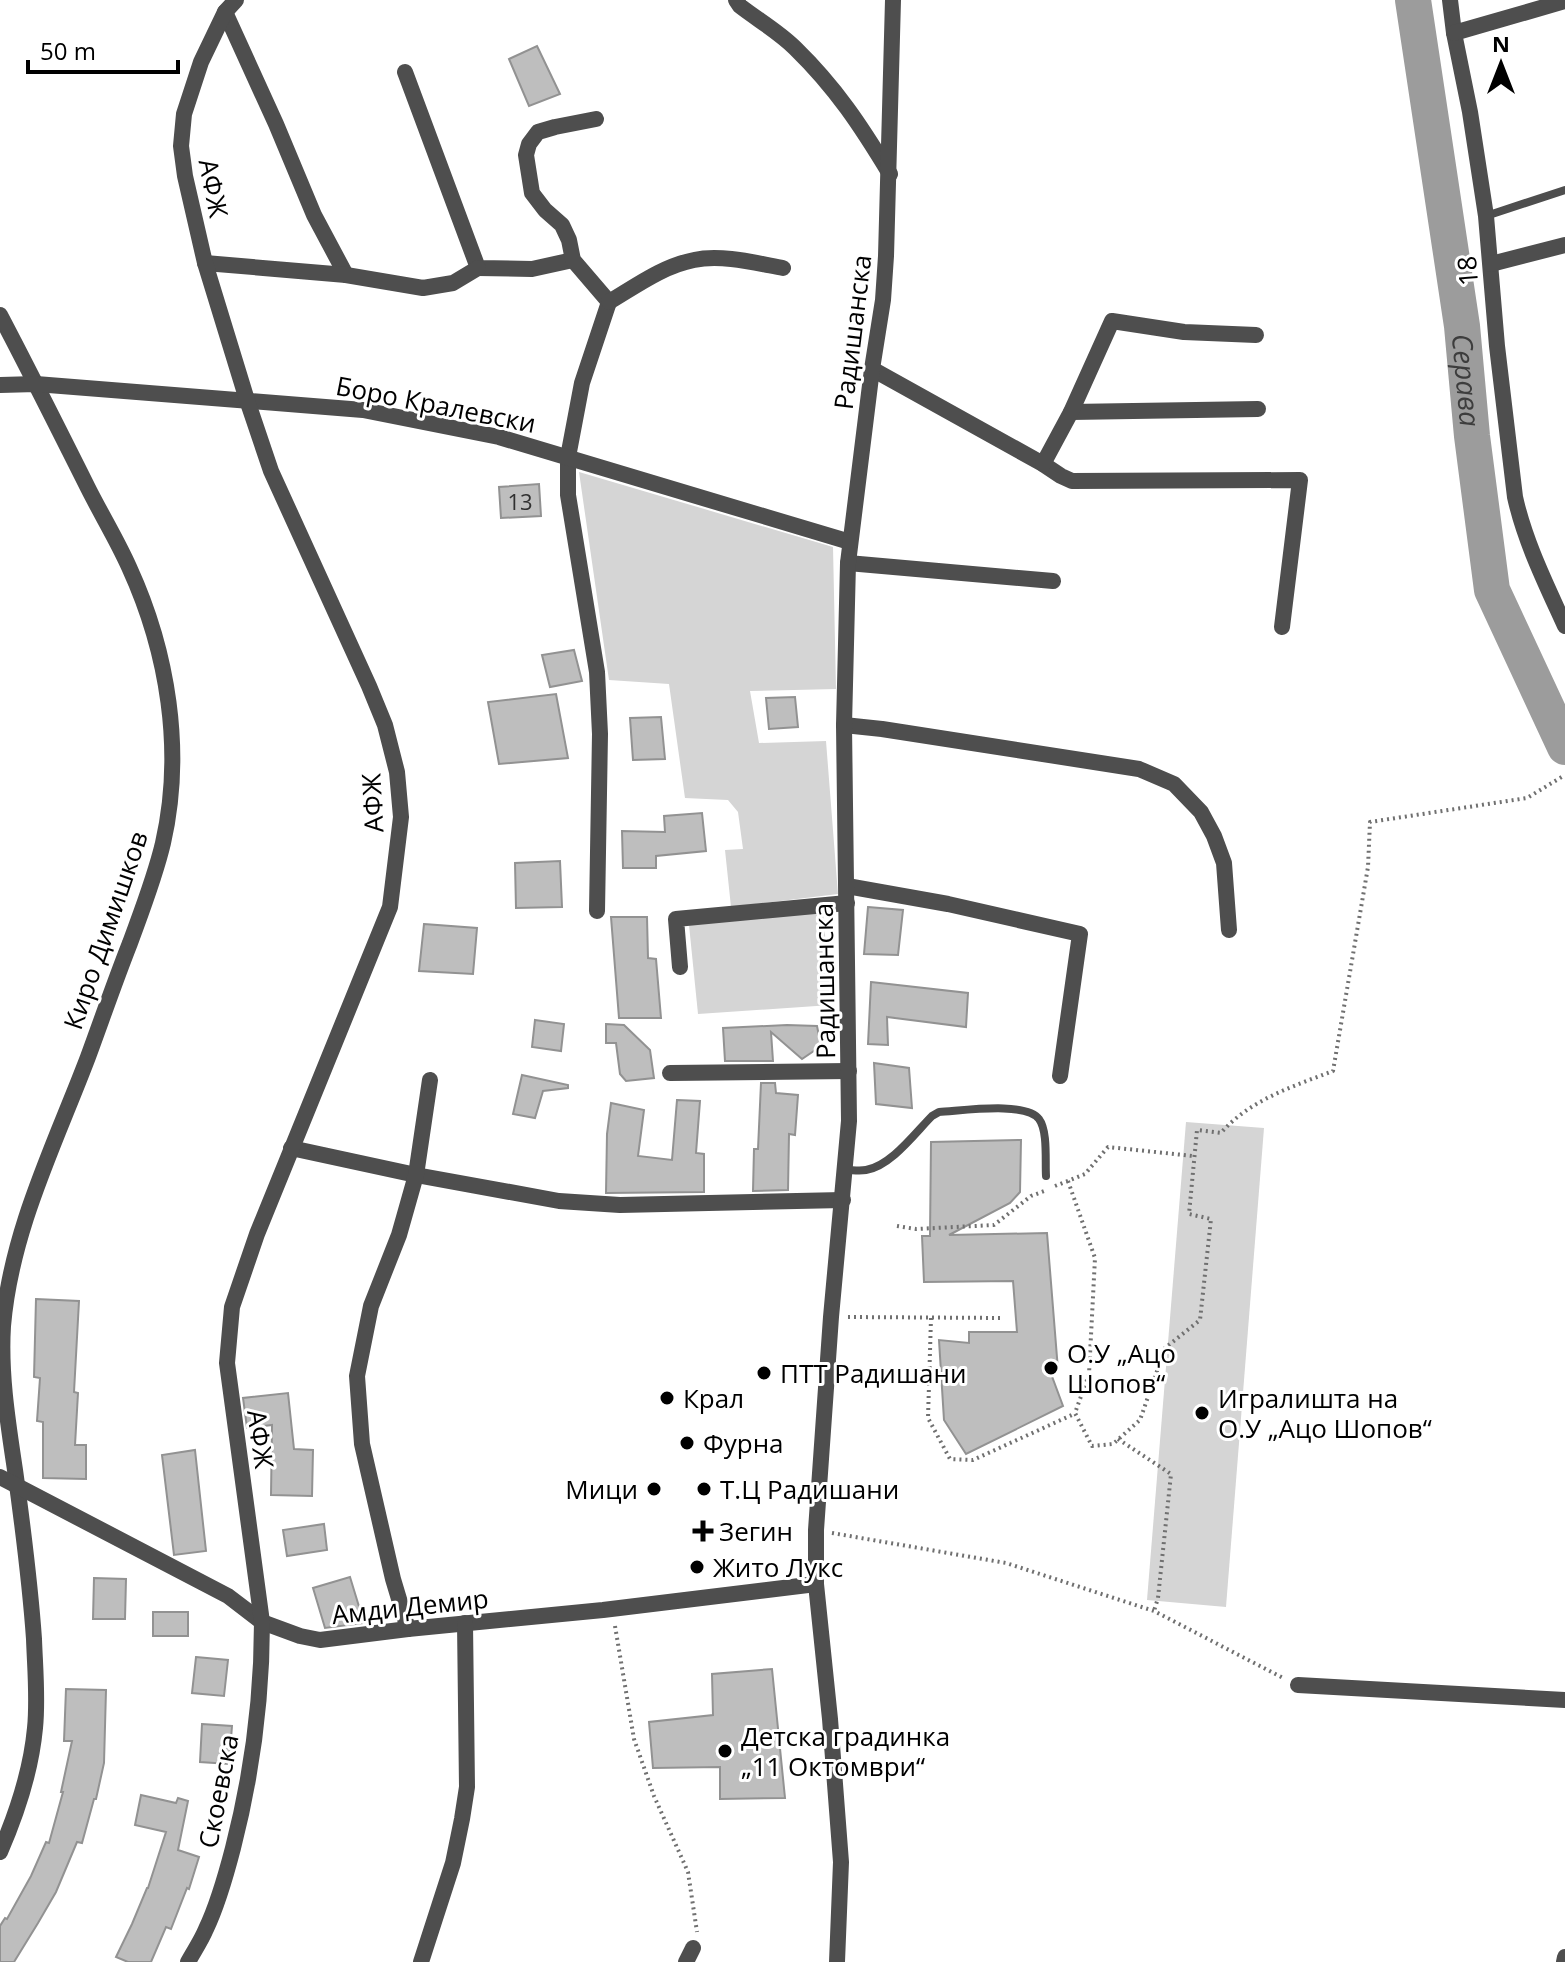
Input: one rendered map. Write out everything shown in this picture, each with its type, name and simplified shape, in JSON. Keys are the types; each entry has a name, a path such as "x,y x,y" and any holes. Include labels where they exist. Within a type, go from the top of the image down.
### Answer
{"street":[{"path":"736,0 794,47 839,95 890,174"},
{"name":"Радишанска","path":"837,1962 841,1862 832,1733 816,1584 816,1530 831,1317 846,1170 849,1071 844,725 848,563 883,300 890,174 893,0"},
{"name":"18","path":"1450,0 1486,216 1497,346 1515,497 1529,544 1565,626"},
{"path":"1454,33 1565,1"},
{"path":"230,6 314,215 346,275"},
{"name":"АФЖ","path":"230,6 201,62 184,114 181,146 185,176 205,263 271,471 385,725 397,772 401,817 390,907 237,1288 229,1329 227,1363 262,1622"},
{"path":"405,72 478,268"},
{"path":"596,119 538,132 529,144 526,155 532,193 562,225 573,260 609,302"},
{"path":"1491,264 1565,245"},
{"path":"597,911 600,734 597,672 568,495 568,457 582,383 609,302 667,268 697,259 739,259 783,268"},
{"path":"205,263 346,275 423,288 453,283 478,268 532,269 573,260"},
{"name":"Киро Димишков","path":"0,315 134,580 149,619 163,672 173,742 163,843 144,904 73,1097 48,1153 8,1291 2,1365 30,1575 36,1671 35,1727 28,1767 0,1852"},
{"path":"1043,464 1071,412 1112,321 1184,332 1256,335"},
{"path":"872,369 1072,481 1300,480 1282,627"},
{"name":"Боро Кралевски","path":"0,385 36,384 363,410 499,437 850,542"},
{"path":"1071,412 1258,409"},
{"path":"848,563 1053,581"},
{"path":"844,725 1139,769 1174,784 1201,812 1214,836 1224,863 1229,930"},
{"path":"680,967 676,919 847,895 948,904 1080,934 1060,1076"},
{"path":"670,1073 849,1071"},
{"path":"408,1629 393,1579 362,1444 357,1376 371,1306 399,1235 416,1175 430,1080"},
{"path":"291,1148 559,1201 620,1205 843,1200"},
{"name":"Амди Демир","path":"0,1477 228,1596 262,1622 320,1640 816,1584"},
{"name":"Скоевска","path":"188,1962 206,1929 227,1871 240,1819 258,1704 262,1622"},
{"path":"421,1962 453,1863 467,1787 465,1623"},
{"path":"1298,1685 1565,1700"}],"lane":[{"path":"1486,216 1565,190"},
{"path":"846,1170 866,1170 877,1166 939,1112 1018,1109 1031,1112 1040,1120 1044,1130 1046,1176"}],"path":[{"path":"1075,1413 1092,1446 1113,1444 1140,1420 1165,1348 1200,1320 1211,1219 1189,1214 1197,1130 1221,1133 1232,1119 1283,1090 1333,1071 1368,867 1370,822 1527,798 1565,775"},
{"path":"897,1226 916,1229 994,1225 1031,1196 1085,1174 1108,1147 1193,1156"},
{"path":"931,1318 928,1418 950,1459 973,1460 1075,1413 1089,1374 1095,1258 1068,1181"},
{"path":"831,1317 1002,1318"},
{"path":"1118,1439 1171,1474 1154,1611"},
{"path":"816,1530 1006,1563 1154,1611 1298,1685"},
{"path":"612,1608 634,1739 654,1796 688,1872 698,1930 690,1955"}],"shaded area":[{"path":"579,472 833,547 836,689 750,691 759,743 826,741 838,894 731,907 725,850 743,849 738,812 728,800 685,798 669,684 609,680"},
{"path":"823,911 831,1005 698,1014 689,925"},
{"name":"Игралишта на О.У „Ацо Шопов“","path":"1186,1122 1264,1128 1226,1607 1147,1600"}],"building":[{"path":"537,46 560,94 529,106 509,59"},
{"path":"539,484 541,516 501,518 499,487"},
{"path":"574,650 582,681 550,687 542,655"},
{"path":"556,694 568,758 499,764 488,702"},
{"path":"795,697 798,727 769,729 766,698"},
{"path":"661,717 665,759 633,760 630,718"},
{"path":"702,813 706,851 656,856 656,868 623,868 622,831 665,832 664,816"},
{"path":"560,861 562,907 516,908 515,863"},
{"path":"868,907 903,910 898,955 864,954"},
{"path":"611,917 647,917 648,958 656,959 661,1018 619,1018"},
{"path":"424,924 477,928 473,974 419,971"},
{"path":"871,982 968,993 966,1027 887,1017 888,1045 868,1044"},
{"path":"535,1020 564,1024 561,1051 532,1047"},
{"path":"606,1024 624,1025 650,1050 654,1078 626,1081 620,1074 616,1043 606,1043"},
{"path":"817,1026 821,1046 802,1059 771,1032 773,1061 725,1061 723,1028"},
{"path":"874,1063 909,1068 912,1108 876,1104"},
{"path":"522,1075 568,1085 568,1088 543,1091 535,1118 513,1114"},
{"path":"761,1083 775,1083 776,1093 798,1095 795,1135 789,1134 788,1190 753,1191"},
{"path":"677,1100 700,1101 696,1153 704,1154 704,1192 606,1193 611,1103 644,1110 638,1156 672,1160"},
{"path":"1021,1140 1020,1192 1010,1203 949,1235 1047,1233 1058,1370 1050,1371 1063,1406 966,1454 944,1420 939,1340 969,1343 969,1332 1017,1332 1013,1281 924,1282 922,1236 930,1236 931,1142"},
{"path":"36,1299 79,1301 74,1392 78,1393 75,1445 86,1445 86,1479 43,1478 43,1422 37,1421 40,1378 34,1377"},
{"path":"288,1393 294,1449 313,1450 312,1496 271,1495 272,1425 247,1428 243,1398"},
{"path":"195,1450 206,1551 174,1555 162,1455"},
{"path":"324,1524 327,1550 287,1556 283,1530"},
{"path":"350,1577 364,1623 325,1628 313,1588"},
{"path":"94,1578 126,1579 125,1619 93,1619"},
{"path":"153,1612 188,1612 188,1636 153,1636"},
{"path":"196,1657 228,1660 224,1696 192,1693"},
{"path":"772,1669 785,1798 720,1799 720,1767 653,1768 649,1722 713,1715 712,1674"},
{"path":"66,1689 106,1690 104,1763 96,1799 82,1843 77,1842 56,1892 38,1923 14,1962 0,1962 0,1926 31,1876 46,1842 49,1843 63,1792 72,1741 64,1741"},
{"path":"202,1724 232,1726 229,1764 200,1762"},
{"path":"141,1795 176,1803 178,1798 188,1801 178,1850 199,1857 171,1929 166,1927 151,1962 128,1962 116,1957 148,1888 166,1832 135,1825"}],"waterway":[{"name":"Серава","path":"1413,0 1462,326 1472,436 1492,590 1565,747"}],"place":[{"name":"О.У „Ацо Шопов“","path":"1051,1368"},
{"name":"ПТТ Радишани","path":"764,1373"},
{"name":"Крал","path":"667,1398"},
{"name":"Игралишта на О.У „Ацо Шопов“","path":"1202,1413"},
{"name":"Фурна","path":"687,1443"},
{"name":"Мици","path":"654,1489"},
{"name":"Т.Ц Радишани","path":"704,1489"},
{"name":"Зегин","path":"703,1531"},
{"name":"Жито Лукс","path":"697,1567"},
{"name":"Детска градинка „11 Октомври“","path":"725,1751"}]}
